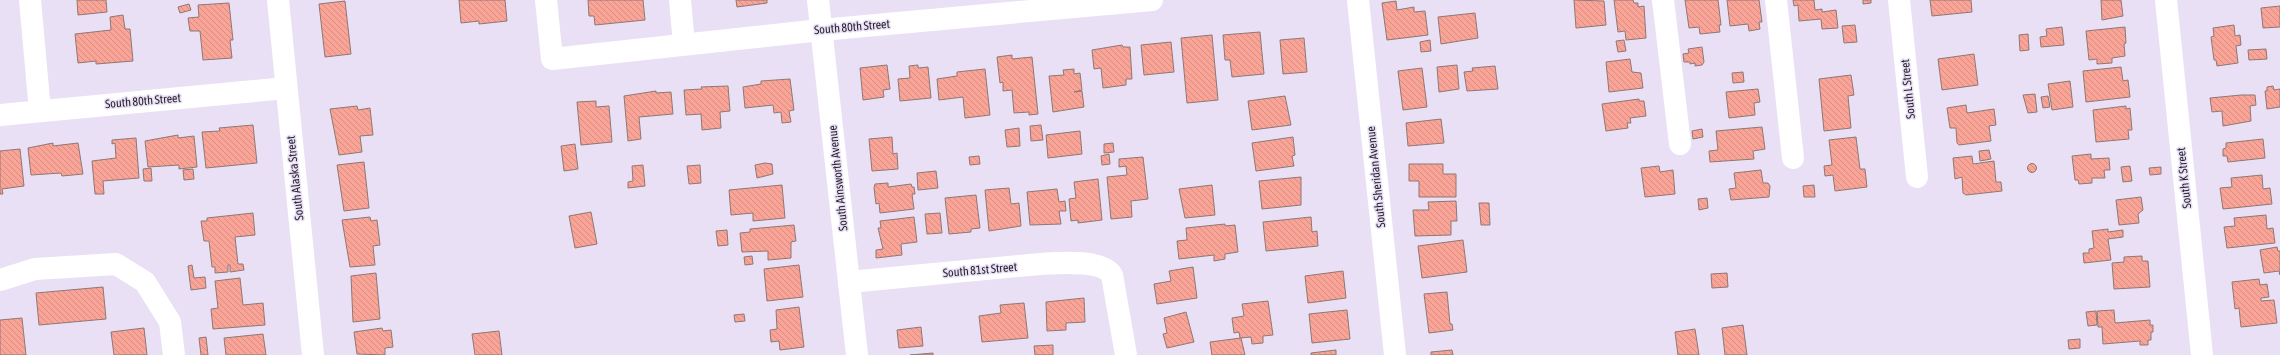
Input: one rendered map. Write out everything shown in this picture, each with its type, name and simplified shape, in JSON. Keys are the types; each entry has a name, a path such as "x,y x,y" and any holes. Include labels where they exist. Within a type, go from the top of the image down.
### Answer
{"street":[{"path":"30,0 40,111"},
{"name":"South Alaska Street","path":"278,0 313,355"},
{"name":"South 80th Street","path":"546,0 552,59 821,30 951,9 1152,0"},
{"path":"680,0 684,44"},
{"name":"South Ainsworth Avenue","path":"818,0 857,355"},
{"name":"South Sheridan Avenue","path":"1358,0 1395,355"},
{"path":"1663,0 1680,144"},
{"path":"1776,0 1793,158"},
{"name":"South L Street","path":"1899,0 1917,177"},
{"name":"South K Street","path":"2166,0 2202,355"},
{"name":"South 80th Street","path":"0,115 286,88"},
{"path":"0,280 35,269 116,264 145,282 170,322 174,355"},
{"name":"South 81st Street","path":"849,282 1054,264 1093,265 1109,271 1117,296 1126,355"}],"building":[{"path":"77,0 106,0 107,12 78,15"},
{"path":"459,0 505,0 507,21 479,24 479,21 461,23"},
{"path":"588,0 643,0 645,20 595,25 594,16 589,16"},
{"path":"736,0 767,0 767,3 737,7"},
{"path":"1574,0 1604,1 1606,25 1576,28"},
{"path":"1614,0 1633,0 1634,3 1638,3 1638,7 1644,6 1646,38 1626,40 1625,31 1618,32"},
{"path":"1685,0 1718,0 1721,25 1719,25 1720,32 1700,34 1699,27 1689,28"},
{"path":"1727,0 1759,0 1762,22 1759,22 1760,29 1749,31 1748,24 1730,26"},
{"path":"1793,0 1814,0 1815,10 1822,9 1822,12 1836,10 1838,28 1822,29 1821,19 1799,21 1798,5 1794,6"},
{"path":"1863,0 1871,0 1871,3 1863,4"},
{"path":"1930,0 1971,0 1972,12 1932,16"},
{"path":"2101,0 2121,0 2123,16 2102,20"},
{"path":"345,1 351,54 325,57 319,4"},
{"path":"1396,1 1397,10 1414,7 1414,12 1425,11 1428,35 1387,40 1382,3"},
{"path":"229,3 233,40 230,40 232,58 203,60 200,31 190,31 188,18 199,17 198,5"},
{"path":"189,4 191,10 180,13 178,7"},
{"path":"2280,6 2280,27 2263,28 2261,8"},
{"path":"1475,13 1478,38 1441,44 1438,17"},
{"path":"123,15 125,29 130,29 133,61 96,64 96,61 78,63 75,34 111,30 110,17"},
{"path":"1855,25 1857,42 1844,43 1842,26"},
{"path":"2234,25 2235,36 2240,35 2241,45 2236,46 2238,63 2217,66 2216,60 2214,60 2211,37 2214,36 2213,28"},
{"path":"2062,27 2064,45 2041,47 2040,37 2047,36 2046,29"},
{"path":"2125,27 2125,56 2112,58 2112,63 2097,64 2097,59 2089,60 2086,31"},
{"path":"1260,32 1264,74 1232,77 1230,60 1225,60 1223,35"},
{"path":"2028,34 2029,50 2020,51 2019,35"},
{"path":"1212,35 1218,100 1187,103 1181,38"},
{"path":"1304,38 1307,72 1283,74 1280,40"},
{"path":"1430,40 1431,51 1421,52 1420,42"},
{"path":"1624,40 1626,51 1618,52 1616,41"},
{"path":"1171,42 1174,72 1144,75 1141,45"},
{"path":"1122,45 1123,47 1130,47 1132,79 1126,79 1126,85 1103,88 1101,68 1094,69 1092,50"},
{"path":"1702,47 1704,62 1702,65 1695,66 1695,63 1690,64 1690,62 1684,62 1683,54 1689,53 1688,49"},
{"path":"2266,49 2267,59 2249,60 2248,50"},
{"path":"1974,54 1978,85 1942,90 1938,59"},
{"path":"1012,55 1012,59 1032,57 1038,114 1029,115 1029,112 1014,113 1012,90 1003,91 1003,82 1000,83 997,57"},
{"path":"1630,59 1632,72 1641,73 1643,88 1609,92 1606,62"},
{"path":"887,65 890,89 883,90 884,97 863,100 860,68"},
{"path":"918,65 918,68 928,67 931,98 900,101 898,79 910,78 909,66"},
{"path":"1457,65 1459,89 1439,92 1437,67"},
{"path":"1495,66 1498,89 1467,91 1464,72 1473,71 1472,68"},
{"path":"2121,67 2123,81 2128,80 2130,97 2086,102 2083,71"},
{"path":"1422,68 1427,107 1403,110 1398,71"},
{"path":"985,69 990,115 965,118 963,97 939,100 937,79 957,76 957,72"},
{"path":"1074,69 1074,74 1080,73 1082,90 1074,92 1082,91 1084,107 1053,112 1049,76 1064,75 1063,70"},
{"path":"1743,72 1744,82 1733,83 1732,73"},
{"path":"1851,75 1854,95 1848,96 1851,128 1824,131 1819,79"},
{"path":"790,79 794,110 789,111 791,122 782,123 781,112 774,113 773,105 745,108 743,87 761,84 761,81"},
{"path":"2070,81 2073,107 2052,110 2048,84"},
{"path":"728,86 730,111 720,112 721,128 702,130 701,114 686,115 684,90 702,89 701,87"},
{"path":"2273,86 2274,90 2280,89 2280,107 2267,109 2265,91 2267,91 2267,87"},
{"path":"1758,89 1760,102 1754,103 1755,115 1729,118 1726,92"},
{"path":"656,91 656,93 671,92 673,114 639,117 641,139 628,141 624,96"},
{"path":"2035,94 2037,112 2028,113 2023,95"},
{"path":"2255,95 2256,105 2250,106 2251,121 2223,126 2222,111 2212,112 2210,98"},
{"path":"1285,96 1291,125 1252,130 1248,101"},
{"path":"2048,96 2050,107 2043,108 2041,97"},
{"path":"1639,99 1639,101 1644,101 1646,116 1630,118 1631,123 1627,123 1628,128 1606,131 1602,104"},
{"path":"596,101 596,107 609,106 612,142 581,145 577,102"},
{"path":"1966,105 1967,113 1994,109 1996,125 1989,126 1991,141 1959,145 1957,143 1956,128 1950,128 1947,108"},
{"path":"357,106 358,110 370,108 373,135 360,136 362,152 339,155 330,109"},
{"path":"2126,106 2126,109 2130,108 2132,130 2128,130 2129,139 2096,142 2093,110"},
{"path":"1441,119 1444,143 1408,146 1406,123"},
{"path":"253,125 257,163 206,168 202,132 220,131 219,128"},
{"path":"1041,125 1043,140 1031,141 1030,126"},
{"path":"1762,127 1765,149 1753,151 1754,159 1710,162 1709,151 1718,150 1716,131"},
{"path":"1019,128 1020,146 1007,147 1005,130"},
{"path":"1702,129 1703,137 1693,139 1692,131"},
{"path":"1080,131 1082,154 1048,158 1046,135"},
{"path":"178,135 178,138 194,136 197,167 179,169 179,165 148,167 145,141"},
{"path":"892,137 893,154 897,153 898,169 872,171 869,139"},
{"path":"1293,137 1295,155 1292,156 1294,166 1256,171 1252,143"},
{"path":"1856,137 1860,169 1865,169 1867,187 1835,191 1833,175 1825,176 1824,166 1832,165 1829,140"},
{"path":"136,138 139,178 103,181 104,194 95,194 92,161 116,158 115,143 112,144 112,140"},
{"path":"2263,139 2265,158 2228,162 2227,156 2223,156 2223,149 2226,148 2226,143"},
{"path":"53,143 53,146 78,143 83,174 62,176 61,173 31,175 28,148"},
{"path":"1113,143 1114,152 1104,153 1104,144"},
{"path":"575,144 578,169 564,171 561,146"},
{"path":"20,149 24,186 2,189 3,194 0,194 0,151"},
{"path":"1989,150 1991,159 1980,161 1979,151"},
{"path":"1109,154 1110,164 1102,165 1101,156"},
{"path":"2091,154 2091,159 2109,158 2110,170 2104,170 2105,178 2092,178 2092,183 2079,184 2078,180 2075,180 2072,156"},
{"path":"979,156 980,164 970,165 969,157"},
{"path":"1972,156 1973,164 1994,161 1996,182 2001,182 2002,191 1966,195 1963,193 1962,177 1955,179 1953,158"},
{"path":"1143,157 1148,199 1131,201 1132,217 1111,219 1107,177 1127,175 1126,166 1119,167 1119,159"},
{"path":"364,162 369,208 344,211 337,165"},
{"path":"765,163 772,164 773,174 757,178 755,165"},
{"path":"2032,163 2037,168 2032,173 2027,168"},
{"path":"1409,164 1443,164 1443,174 1456,174 1456,197 1419,197 1419,181 1409,181"},
{"path":"643,165 645,186 628,188 628,182 633,181 632,166"},
{"path":"700,165 701,183 689,184 687,166"},
{"path":"1659,166 1660,172 1673,170 1675,194 1645,197 1641,168"},
{"path":"2130,166 2132,181 2123,182 2121,167"},
{"path":"2161,167 2161,174 2150,175 2149,168"},
{"path":"151,168 152,181 144,181 143,169"},
{"path":"193,169 194,179 184,180 183,170"},
{"path":"1761,170 1763,183 1768,183 1770,186 1769,197 1731,200 1729,189 1736,188 1734,173"},
{"path":"936,171 938,188 918,190 917,173"},
{"path":"2262,175 2263,189 2270,188 2272,204 2223,209 2220,188 2232,187 2231,178"},
{"path":"1301,177 1301,205 1262,209 1259,181"},
{"path":"1098,179 1102,220 1078,223 1078,220 1071,221 1069,199 1076,198 1074,182"},
{"path":"888,183 888,187 911,184 912,187 914,187 915,194 912,194 914,209 880,213 879,203 876,204 875,184"},
{"path":"782,185 785,218 753,221 753,213 731,215 729,190"},
{"path":"1212,185 1215,215 1185,218 1179,189"},
{"path":"1814,185 1815,197 1804,197 1803,186"},
{"path":"1009,188 1011,204 1019,203 1021,226 989,231 985,190"},
{"path":"1057,189 1059,202 1065,201 1066,211 1059,211 1061,224 1030,225 1027,192"},
{"path":"976,195 980,228 971,229 971,232 949,234 945,198"},
{"path":"2141,197 2143,210 2138,214 2139,223 2119,225 2116,200"},
{"path":"1707,198 1708,208 1699,210 1698,199"},
{"path":"1456,201 1457,221 1451,221 1451,235 1415,236 1413,210 1429,210 1428,202"},
{"path":"1479,203 1489,203 1490,225 1481,225"},
{"path":"591,212 597,244 575,248 569,216"},
{"path":"253,213 255,235 235,237 238,264 243,264 244,270 230,272 230,265 228,265 228,272 215,273 215,267 212,267 209,241 204,241 201,221 207,221 207,218"},
{"path":"940,213 942,233 927,234 925,214"},
{"path":"2266,215 2267,229 2273,228 2275,243 2227,248 2224,227 2235,226 2234,218"},
{"path":"370,217 371,221 377,220 380,245 373,246 375,265 350,267 342,220"},
{"path":"914,217 917,242 901,244 902,255 876,258 876,250 883,249 878,228 881,228 880,221"},
{"path":"1311,217 1312,232 1317,231 1318,246 1266,251 1263,222"},
{"path":"1225,224 1225,226 1235,225 1238,252 1225,254 1225,259 1214,261 1214,255 1179,259 1177,241 1187,240 1186,228"},
{"path":"794,225 796,241 791,242 791,258 768,260 768,251 742,252 740,233 750,232 750,229"},
{"path":"2108,229 2108,232 2123,230 2123,237 2108,239 2111,260 2084,263 2083,253 2089,253 2089,249 2094,248 2092,231"},
{"path":"727,230 728,245 718,246 716,231"},
{"path":"1463,240 1467,272 1422,278 1418,246"},
{"path":"2277,247 2278,251 2280,251 2280,275 2279,271 2264,273 2260,250"},
{"path":"752,256 753,264 745,265 744,257"},
{"path":"2142,256 2142,261 2148,261 2150,287 2114,289 2112,263 2124,262 2124,257"},
{"path":"192,265 194,278 205,277 206,288 191,290 188,266"},
{"path":"799,265 803,297 767,301 764,269"},
{"path":"1193,267 1197,298 1157,304 1154,284 1171,281 1169,271"},
{"path":"1343,271 1346,298 1308,303 1305,276"},
{"path":"376,273 380,319 353,322 351,276"},
{"path":"1727,273 1728,287 1712,288 1711,274"},
{"path":"240,278 243,305 263,303 265,325 213,329 211,309 218,308 215,281"},
{"path":"2259,279 2260,285 2267,284 2269,297 2261,298 2261,301 2274,300 2277,323 2241,327 2239,308 2235,309 2232,282"},
{"path":"103,287 106,319 39,325 36,293"},
{"path":"1447,292 1450,324 1452,324 1453,330 1429,333 1424,294"},
{"path":"1084,298 1085,322 1066,323 1066,330 1047,331 1046,302"},
{"path":"1268,301 1273,335 1263,336 1263,343 1252,344 1251,337 1240,338 1239,332 1234,333 1232,318 1244,316 1242,304"},
{"path":"1024,303 1028,338 982,342 979,316 1001,313 1000,305"},
{"path":"799,307 804,347 780,350 779,341 771,342 770,330 777,329 776,310"},
{"path":"1347,310 1350,339 1312,343 1309,314"},
{"path":"2114,310 2115,323 2150,320 2150,325 2153,325 2153,332 2151,332 2151,340 2148,340 2148,345 2140,345 2140,341 2103,344 2102,327 2098,327 2097,311"},
{"path":"2096,311 2097,325 2088,326 2086,312"},
{"path":"1186,312 1194,342 1167,348 1163,334 1167,333 1164,318"},
{"path":"744,314 745,321 735,322 734,315"},
{"path":"22,318 26,355 0,355 0,320"},
{"path":"1743,325 1747,355 1725,355 1722,328"},
{"path":"921,327 923,346 899,348 897,330"},
{"path":"144,328 147,355 114,355 111,332"},
{"path":"382,328 383,331 391,330 393,347 385,348 385,355 357,354 354,332"},
{"path":"1695,329 1699,355 1678,355 1675,332"},
{"path":"499,331 502,355 475,355 472,334"},
{"path":"263,334 266,355 226,355 224,338"},
{"path":"206,337 208,355 201,355 199,338"},
{"path":"1241,338 1245,355 1212,355 1210,342"},
{"path":"2080,339 2080,348 2069,349 2068,340"},
{"path":"1053,345 1053,355 1035,355 1034,346"},
{"path":"1336,350 1336,355 1311,355 1311,353"},
{"path":"1452,350 1453,355 1431,355 1431,352"},
{"path":"933,353 933,355 910,355"}]}
